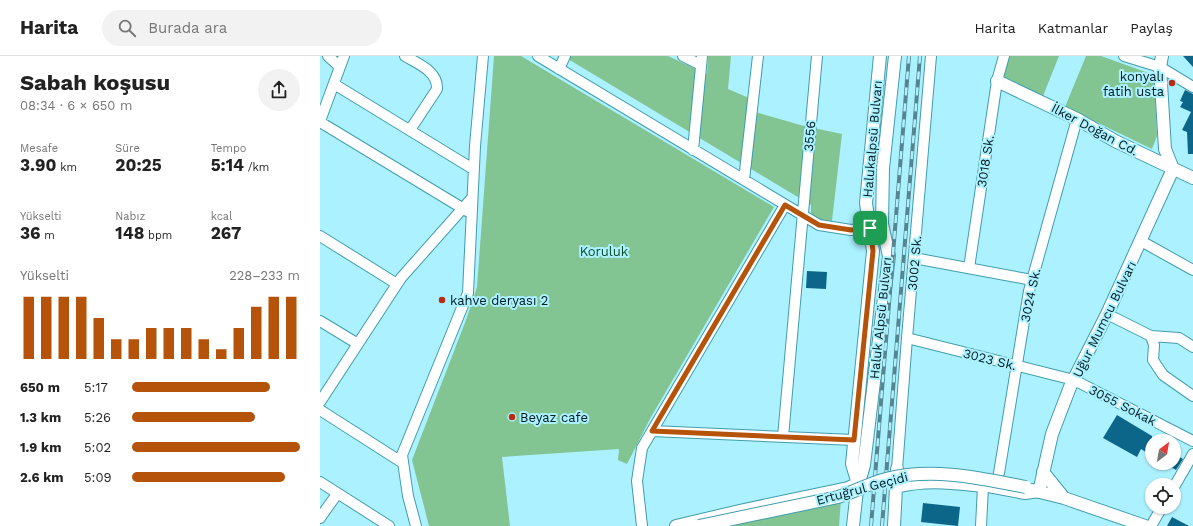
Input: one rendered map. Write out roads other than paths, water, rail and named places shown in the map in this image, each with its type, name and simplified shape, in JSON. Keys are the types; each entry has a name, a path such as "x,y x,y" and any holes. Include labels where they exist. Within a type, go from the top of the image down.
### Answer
{"main road":[{"name":"Halukalpsü Bulvarı","path":"858,484 852,464 873,251 866,203 880,56"},
{"name":"Haluk Alpsü Bulvarı","path":"858,484 864,465 889,256 882,224 883,168 895,56"},
{"path":"1161,62 1165,149 1173,169"},
{"name":"İlker Doğan Cd.","path":"997,81 1077,119 1115,142 1193,178"},
{"name":"Uğur Mumcu Bulvarı","path":"1039,492 1052,434 1074,380 1107,314 1173,169"},
{"path":"894,526 897,469"},
{"path":"1043,472 1064,498"},
{"name":"Ertuğrul Geçidi","path":"694,526 838,497 885,479 922,473 985,479 1026,487 1064,498 1145,526"},
{"path":"896,487 921,482 984,486"},
{"path":"676,526 848,488 858,484 853,526"}],"street":[{"path":"328,56 340,67"},
{"path":"344,56 320,122 467,211"},
{"path":"405,56 432,72 438,81 437,89 410,130"},
{"path":"416,526 408,496 402,455 468,293 467,211 472,198 483,56"},
{"path":"538,56 819,225 851,230 870,228 882,224"},
{"path":"559,69 565,56"},
{"path":"683,56 702,60 694,150"},
{"path":"744,180 758,56"},
{"name":"3556","path":"783,437 817,56"},
{"name":"3002 Sk.","path":"897,469 931,56"},
{"name":"3018 Sk.","path":"969,268 997,81 1004,56"},
{"path":"1124,56 1161,62 1193,86"},
{"path":"334,84 473,170"},
{"name":"3024 Sk.","path":"998,473 1032,280 1077,119"},
{"path":"642,526 636,481 642,448 785,205"},
{"path":"320,402 401,278 467,211"},
{"path":"320,236 397,284"},
{"path":"1141,241 1193,270"},
{"path":"914,258 1032,280"},
{"path":"1107,314 1151,336 1179,338 1193,347"},
{"path":"320,321 358,344"},
{"path":"1151,336 1154,345 1152,360 1163,375 1193,396"},
{"name":"3023 Sk.","path":"907,338 1074,380"},
{"name":"3055 Sokak","path":"1074,380 1193,442"},
{"path":"320,410 403,463"},
{"path":"652,431 854,440"},
{"path":"1179,478 1193,454"},
{"path":"320,482 389,526"},
{"path":"981,526 984,486 1025,494 1039,492"},
{"path":"320,518 337,494"},
{"path":"1151,526 1158,514"}],"railway":[{"path":"871,526 909,56"},
{"path":"882,526 920,56"}],"place":[{"name":"konyalı fatih usta","path":"1172,83"},
{"name":"kahve deryası 2","path":"442,300"},
{"name":"Beyaz cafe","path":"512,417"}],"park label":[{"name":"Koruluk","path":"604,251"}]}
